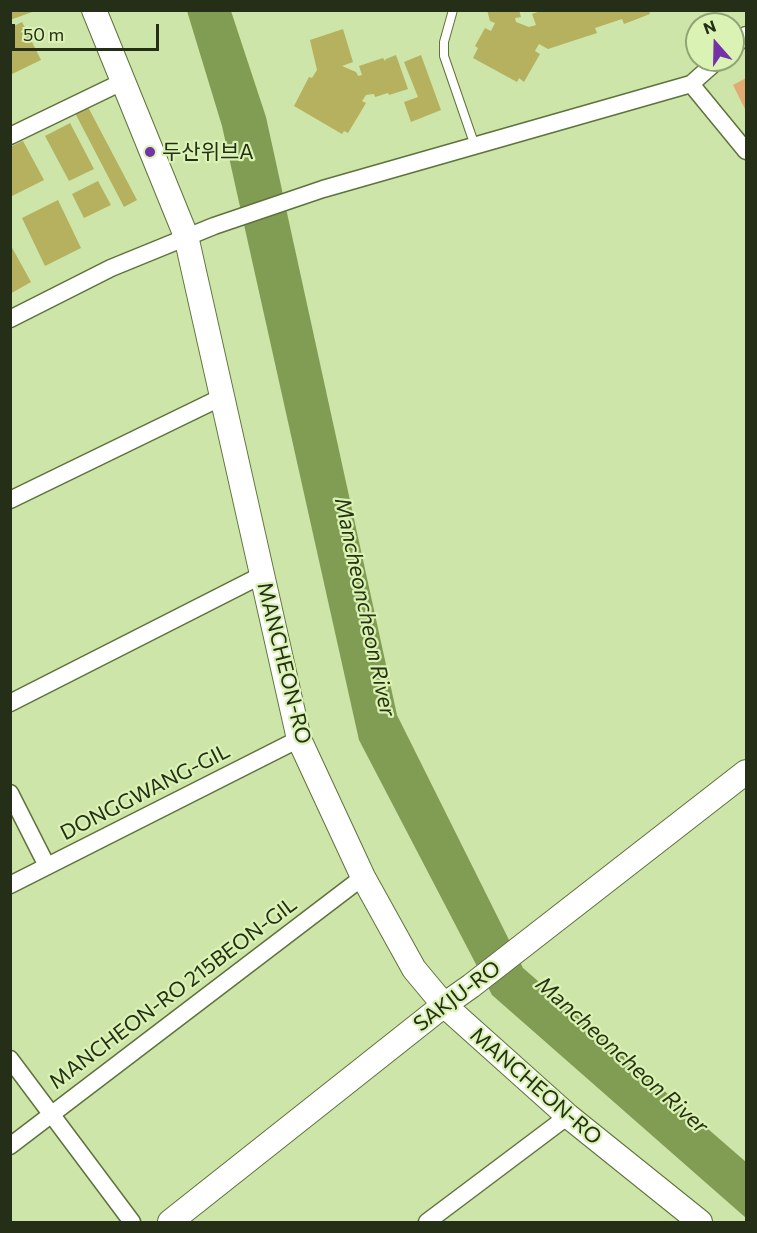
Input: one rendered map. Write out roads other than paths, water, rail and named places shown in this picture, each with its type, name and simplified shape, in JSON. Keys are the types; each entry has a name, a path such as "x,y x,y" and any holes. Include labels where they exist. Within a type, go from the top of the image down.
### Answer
{"street":[{"name":"MANCHEON-RO","path":"94,10 186,236 299,739 363,877 414,969 444,1005 568,1116 693,1221"},
{"path":"10,319 111,268 186,236 298,196 691,84 704,72"},
{"path":"10,136 124,81"},
{"path":"691,84 747,151"},
{"path":"10,500 222,397"},
{"path":"10,703 262,575"},
{"name":"DONGGWANG-GIL","path":"10,885 299,739"},
{"name":"SAKJU-RO","path":"170,1222 444,1005 747,772"},
{"path":"10,793 47,866"},
{"name":"MANCHEON-RO 215BEON-GIL","path":"10,1146 363,877"},
{"path":"10,1059 132,1222"},
{"path":"427,1222 568,1116"}],"lane":[{"path":"453,10 444,42 444,56 475,146"}],"water":[{"name":"Mancheoncheon River","path":"187,11 231,11 266,117 397,715 523,968 746,1162 746,1218 492,995 359,740 222,126"}],"place":[{"name":"두산위브A","path":"150,152"}]}
